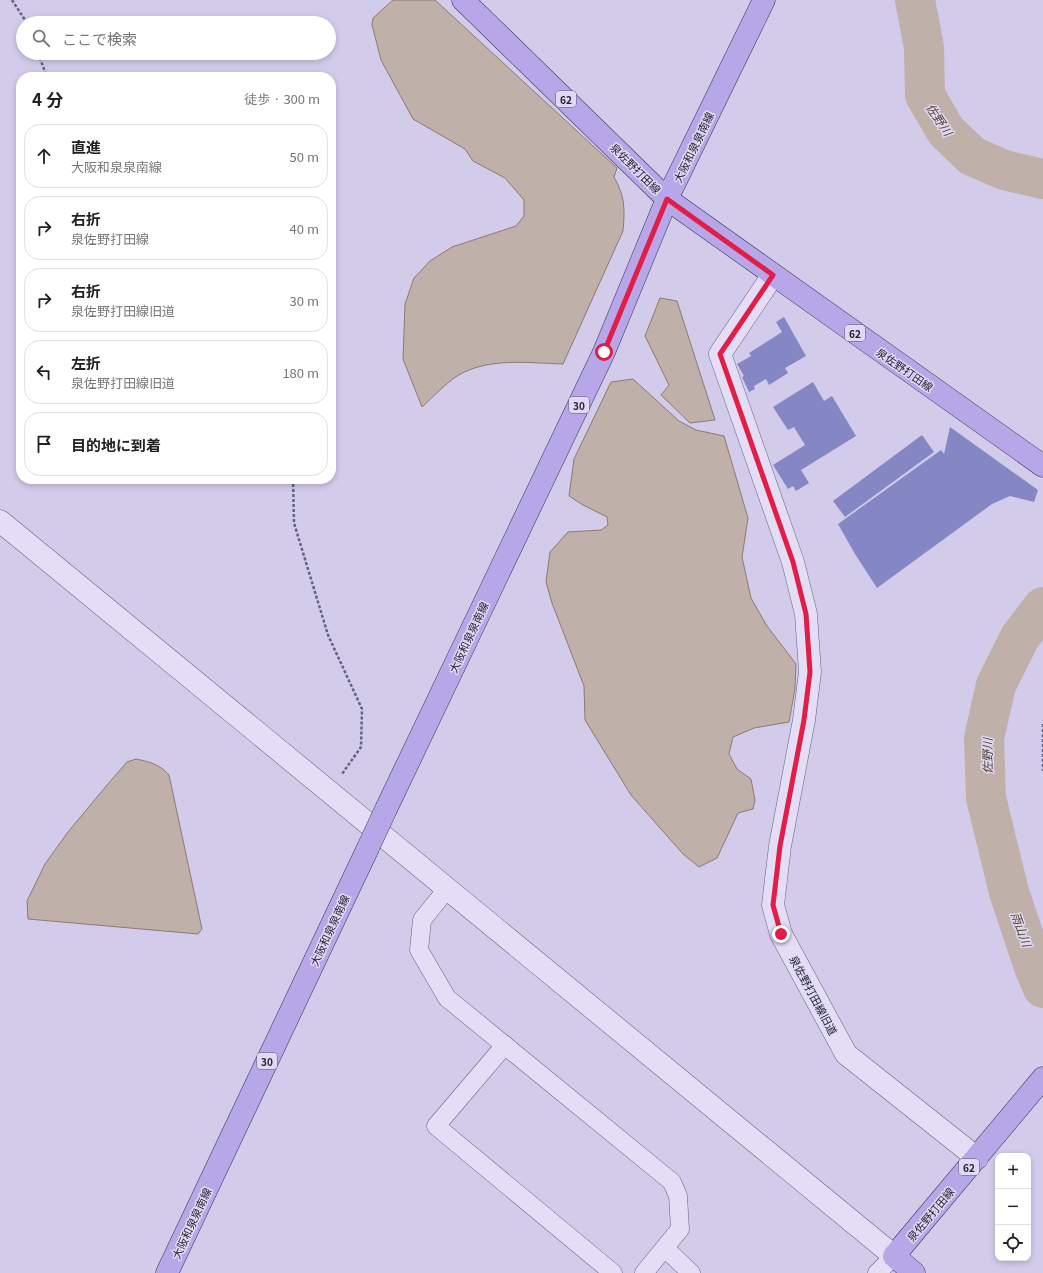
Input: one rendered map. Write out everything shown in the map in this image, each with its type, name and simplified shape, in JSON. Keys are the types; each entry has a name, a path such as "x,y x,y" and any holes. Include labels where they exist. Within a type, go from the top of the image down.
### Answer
{"main road":[{"name":"泉佐野打田線","path":"463,0 667,199 1043,466"},
{"name":"大阪和泉泉南線","path":"168,1273 387,807 604,352 667,199 764,0"},
{"name":"泉佐野打田線","path":"894,1256 1043,1078"},
{"path":"894,1256 914,1273"}],"street":[{"name":"泉佐野打田線旧道","path":"773,275 720,354 793,562 806,614 810,672 804,720 780,846 773,905 781,934 846,1054 977,1158"},
{"path":"0,522 894,1256 876,1273"},
{"path":"447,889 422,920 419,950 447,998 672,1182 678,1196 680,1229 644,1273"},
{"path":"505,1046 436,1126 613,1273"},
{"path":"666,1248 691,1273"}],"path":[{"path":"12,0 22,16"},
{"path":"41,60 45,72"},
{"path":"293,484 294,523 328,635 362,709 361,747 329,792"},
{"path":"1043,724 1043,771"}],"shaded area":[{"path":"393,0 435,0 617,168 614,177 620,190 624,209 623,231 563,364 508,362 482,366 457,376 422,407 403,359 405,304 414,278 430,261 452,247 516,226 524,216 524,200 505,178 473,161 465,149 413,119 381,60 372,25 373,18"},
{"path":"660,298 677,301 715,420 690,423 661,395 669,385 645,336"},
{"path":"633,379 679,421 696,430 724,436 748,518 742,557 751,598 767,626 796,664 795,689 789,722 754,728 733,737 729,754 737,769 751,779 755,800 753,809 738,813 717,858 699,867 683,854 631,795 585,720 584,686 552,603 546,582 550,552 568,532 601,530 608,525 607,517 569,496 574,459 611,382"},
{"path":"136,759 154,764 162,768 169,775 202,929 198,934 28,919 27,901 45,864 68,832 107,785 127,762"}],"building":[{"path":"784,317 806,356 785,368 788,373 769,385 766,379 754,386 755,389 749,392 742,377 744,376 737,364 751,356 749,353 782,332 776,322"},
{"path":"813,382 824,401 832,396 856,436 801,470 809,483 796,491 793,486 788,489 773,465 805,445 794,427 788,430 773,407"},
{"path":"950,427 1038,490 1034,502 1010,496 992,504 877,588 838,524 941,450 944,454"},
{"path":"922,435 934,452 845,517 833,501"}],"waterway":[{"name":"佐野川","path":"915,0 924,47 925,95 946,131 972,156 1004,170 1043,179"},
{"name":"佐野川","path":"1043,607 1020,637 996,685 984,738 986,798 1009,892 1034,967 1043,988"}],"route":[{"path":"604,352 667,199 773,275 720,354 793,562 806,614 810,672 804,720 790,788 775,878 773,905 781,934"}],"water label":[{"name":"雨山川","path":"1022,929"}]}
